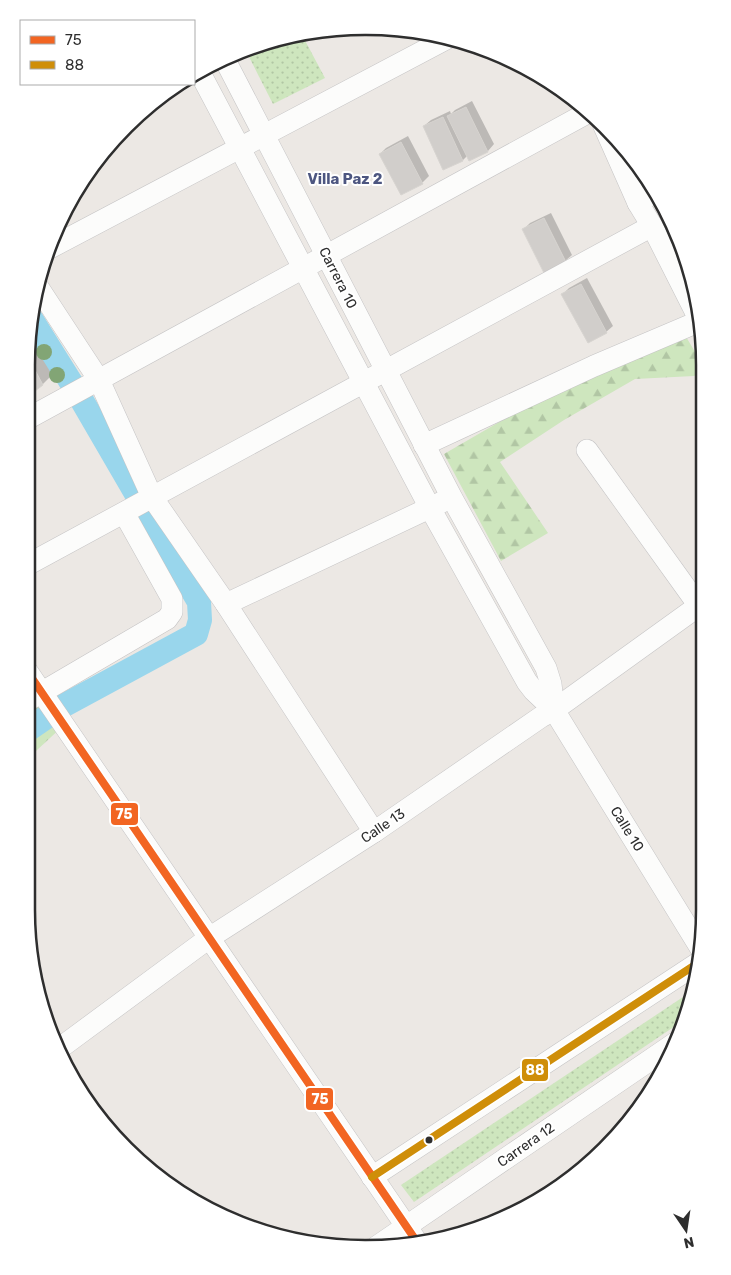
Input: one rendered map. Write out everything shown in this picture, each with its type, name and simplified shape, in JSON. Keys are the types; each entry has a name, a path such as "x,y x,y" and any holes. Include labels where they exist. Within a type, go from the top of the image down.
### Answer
{"street":[{"path":"58,244 438,43"},
{"name":"Carrera 10","path":"228,65 452,498"},
{"name":"Carrera 10","path":"203,77 430,508"},
{"path":"35,415 582,116"},
{"path":"613,147 638,203 652,226 690,302"},
{"path":"638,203 649,196"},
{"path":"35,561 652,226"},
{"path":"43,294 99,380 152,497 226,604 374,832"},
{"path":"424,445 594,366 693,323"},
{"path":"587,450 696,596"},
{"path":"226,604 452,498"},
{"name":"Calle 10","path":"452,498 546,668 551,684 554,710"},
{"name":"Calle 10","path":"430,508 505,644 534,691 554,710 694,938"},
{"path":"124,513 172,599 172,612 167,618 38,697 68,731 412,1235"},
{"name":"Calle 13","path":"64,1045 209,938 374,832 554,710 696,608"},
{"path":"505,644 525,632"},
{"path":"372,1178 691,967"},
{"name":"Carrera 12","path":"412,1235 664,1051"}],"green space":[{"path":"305,40 325,78 273,104 249,57 280,46"},
{"path":"682,330 695,353 696,375 694,376 635,379 564,420 500,462 548,533 501,561 444,454 572,380"},
{"path":"47,700 64,725 35,752 35,707"},
{"path":"685,996 674,1027 414,1202 401,1185"}],"building":[{"path":"466,107 488,152 469,161 447,116"},
{"path":"443,117 463,161 443,170 423,126"},
{"path":"401,142 423,184 401,195 379,154"},
{"path":"544,218 566,262 544,273 522,229"},
{"path":"581,284 607,333 588,343 561,294"},
{"path":"35,370 43,385 35,391"}],"waterway":[{"path":"35,725 61,707 196,634 200,620 199,602 77,392 37,329"}],"transit line":[{"name":"75","path":"35,683 413,1236"},
{"name":"88","path":"372,1177 691,968"}],"district":[{"name":"Villa Paz 2","path":"345,179"}]}
